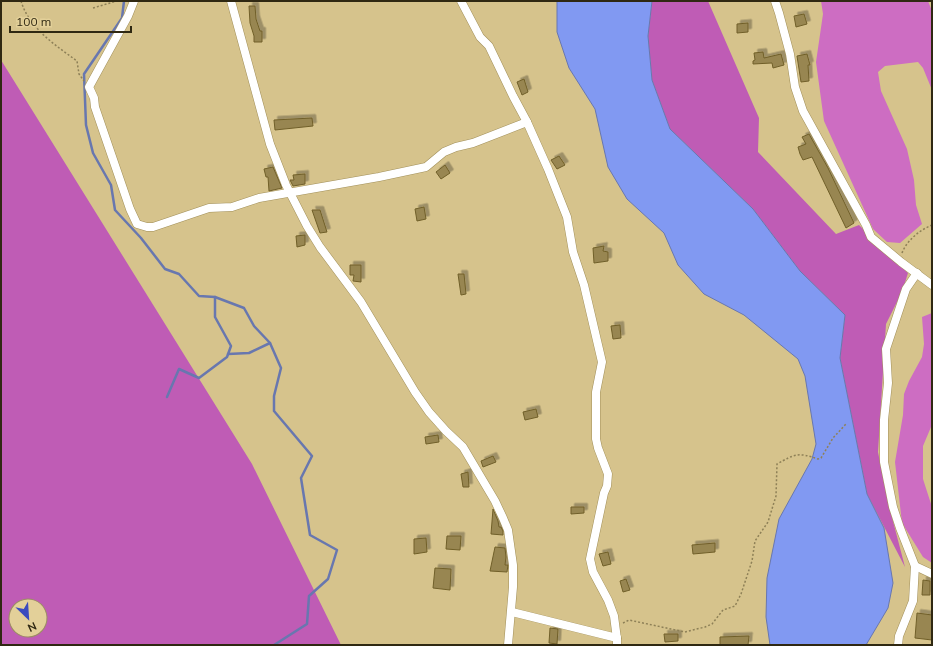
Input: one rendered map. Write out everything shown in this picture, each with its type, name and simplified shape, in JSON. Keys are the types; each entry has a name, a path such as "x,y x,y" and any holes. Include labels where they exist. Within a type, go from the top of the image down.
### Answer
{"street":[{"path":"134,1 128,16 89,87 94,98 95,107 130,209 137,224 153,227 209,208 232,207 259,198 379,177 426,167 444,152 456,147 473,143 527,122"},
{"path":"231,1 269,140 290,192 307,226 324,253 361,302 415,392 429,412 463,447 495,501 508,530 511,546 513,587 508,645"},
{"path":"461,1 480,37 489,46 527,122 567,216 573,252 584,285 602,362 596,392 596,438 598,448 608,474 607,486 604,493 590,559 593,572 608,600 614,616 617,642 512,612"},
{"path":"775,1 790,54 795,87 803,111 866,224 871,237 932,285"},
{"path":"898,645 899,636 913,601 915,566 893,507 884,462 884,420 888,383 886,349 906,289 918,274"},
{"path":"915,566 932,574"}],"path":[{"path":"21,1 24,12 45,37 77,60 79,74"},
{"path":"93,8 117,1"},
{"path":"899,260 904,247 921,229 932,225"},
{"path":"616,627 630,620 685,632 712,624 722,610 735,606 741,594 752,561 755,541 768,522 776,496 777,464 794,455 807,455 818,459 821,458 833,438 846,424"}],"shaded area":[{"path":"652,1 708,1 759,118 758,152 836,234 859,225 908,273 902,292 886,324 878,452 888,502 905,567 867,494 840,358 845,315 800,271 753,209 670,129 652,80 648,36"},
{"path":"821,1 928,1 932,11 932,90 923,68 918,62 885,66 878,72 881,91 907,149 914,180 916,205 922,224 900,243 887,242 873,229 824,121 816,62 823,14"},
{"path":"1,60 252,464 341,645 1,645"},
{"path":"932,313 932,420 931,427 923,446 923,479 932,507 932,563 923,557 902,523 895,462 903,415 904,394 922,357 924,344 922,317"}],"water":[{"path":"557,1 652,1 648,36 652,80 670,129 753,209 800,271 845,315 840,358 867,494 884,528 893,583 888,608 866,645 770,645 766,617 767,578 779,519 812,459 816,444 805,376 798,359 744,315 704,294 678,265 664,233 627,199 608,167 595,109 569,68 557,32"}],"building":[{"path":"249,6 255,6 256,19 260,31 262,31 262,42 254,42 254,36 250,23"},
{"path":"804,14 807,24 796,27 794,16"},
{"path":"748,23 748,32 737,33 737,24"},
{"path":"763,52 764,58 781,54 784,65 773,68 772,63 753,64 753,61 755,60 754,53"},
{"path":"807,54 810,65 808,65 809,81 801,82 797,56"},
{"path":"524,79 528,92 522,95 517,82"},
{"path":"312,118 313,126 275,130 274,120"},
{"path":"809,134 828,168 854,223 846,228 812,157 803,160 800,154 798,147 806,144 802,137"},
{"path":"559,156 565,165 557,169 551,160"},
{"path":"445,165 450,173 441,179 436,172"},
{"path":"273,167 282,188 269,191 268,177 266,177 264,169"},
{"path":"305,174 305,184 293,186 290,180 294,180 293,175"},
{"path":"424,207 426,219 417,221 415,209"},
{"path":"312,210 320,210 327,232 320,233"},
{"path":"305,235 305,245 297,247 296,236"},
{"path":"604,246 603,251 608,252 608,261 594,263 593,248"},
{"path":"350,265 361,265 361,282 353,281 354,275 350,275"},
{"path":"458,274 464,274 466,294 461,295"},
{"path":"620,325 621,338 613,339 611,326"},
{"path":"536,409 538,417 525,420 523,412"},
{"path":"438,435 439,442 426,444 425,437"},
{"path":"493,456 496,462 483,467 481,461"},
{"path":"468,472 469,487 463,487 461,474"},
{"path":"571,507 584,507 584,513 571,514"},
{"path":"493,509 499,527 501,527 503,531 503,535 491,534"},
{"path":"447,536 461,536 460,550 446,549"},
{"path":"426,538 427,552 414,554 414,539"},
{"path":"715,543 715,552 693,554 692,545"},
{"path":"495,547 505,548 505,565 508,565 507,572 490,571"},
{"path":"608,552 611,564 603,566 599,554"},
{"path":"435,568 451,569 450,590 433,588"},
{"path":"626,579 630,590 623,592 620,581"},
{"path":"923,580 930,581 930,595 922,595"},
{"path":"917,613 932,615 932,640 915,638"},
{"path":"550,628 558,629 557,644 549,643"},
{"path":"664,634 678,634 678,641 665,642"},
{"path":"749,636 748,645 720,645 720,637"}],"waterway":[{"path":"124,1 122,18 84,74 86,125 93,153 111,185 115,210 141,238 165,269 179,274 199,296 215,297 244,308 254,326 270,343 281,368 274,396 274,411 312,456 301,478 310,535 337,550 328,579 309,596 307,624 274,645"},
{"path":"167,397 179,369 199,378 227,357 231,346 215,317 215,297"},
{"path":"228,354 249,353 270,343"}]}
